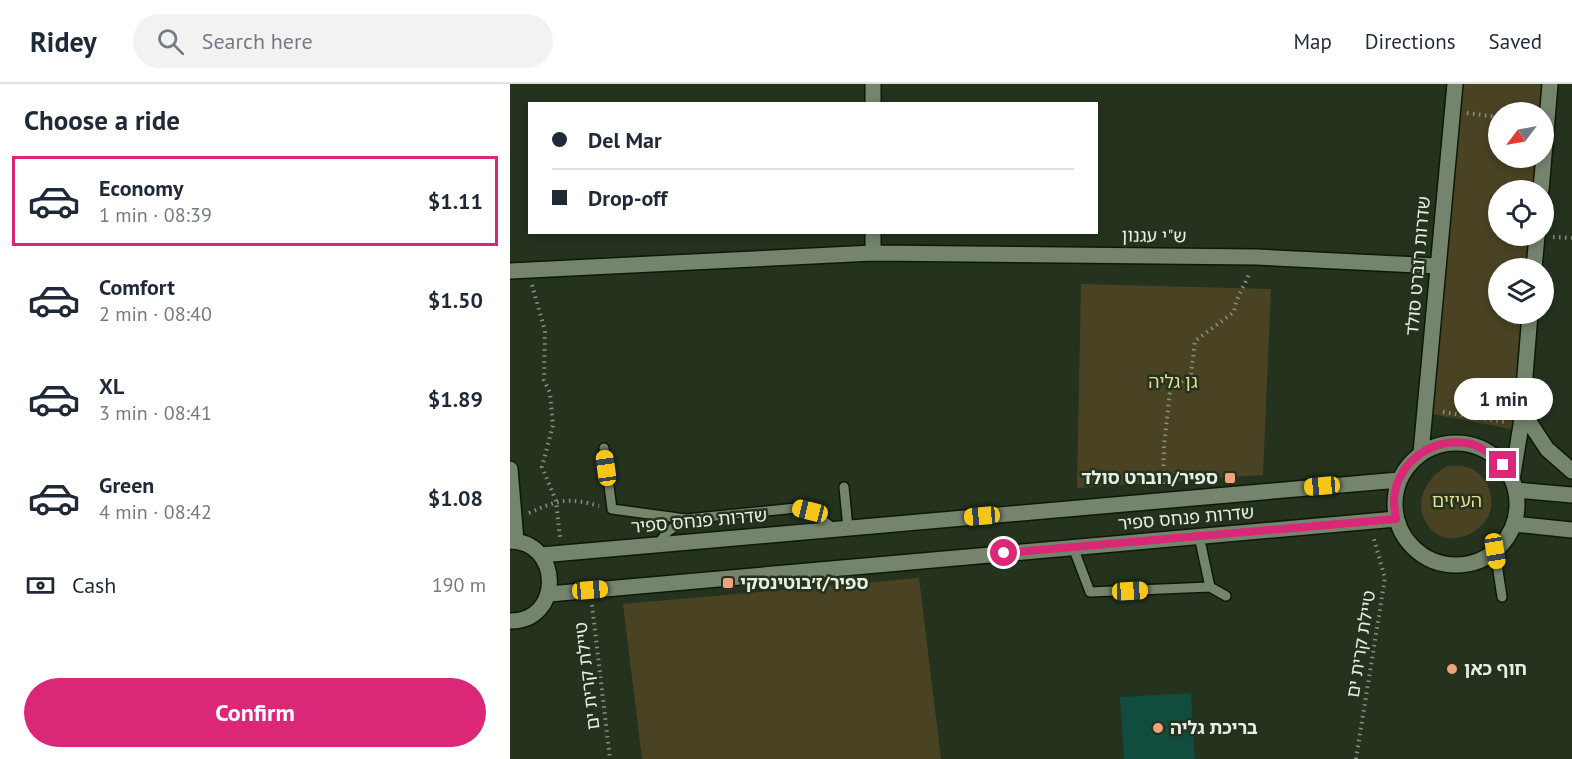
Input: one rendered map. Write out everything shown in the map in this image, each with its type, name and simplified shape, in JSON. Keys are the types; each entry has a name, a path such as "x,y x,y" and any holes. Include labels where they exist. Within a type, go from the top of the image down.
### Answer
{"street":[{"path":"873,84 873,102"},
{"name":"שדרות רוברט סולד","path":"1421,453 1455,84"},
{"path":"1542,180 1550,84"},
{"path":"873,234 873,253"},
{"name":"ש\"י עגנון","path":"510,271 873,253 1257,256 1438,266"},
{"path":"1514,485 1503,465 1490,452 1473,445 1455,442 1437,445 1421,453 1408,464 1399,480 1394,499 1396,519 1402,535 1414,549 1428,559 1445,564 1463,565 1480,560 1495,551 1506,539 1514,524 1517,507 1514,485 1529,324"},
{"path":"1522,418 1547,449 1572,471"},
{"path":"510,469 514,519 513,541 525,543 541,555 548,567 550,580 549,594 543,604 525,618 510,621"},
{"name":"שדרות פנחס ספיר","path":"541,555 1399,480"},
{"path":"1514,485 1572,495"},
{"name":"שדרות פנחס ספיר","path":"549,594 1396,519"},
{"path":"1514,524 1572,530"}],"lane":[{"path":"603,448 612,510 686,519 796,508 810,511 841,528 844,487"},
{"path":"658,544 667,532 686,519"},
{"path":"1199,536 1210,587"},
{"path":"1073,547 1090,592 1210,587 1226,596"},
{"path":"1495,551 1502,597"}],"path":[{"path":"1452,111 1488,116"},
{"path":"1162,500 1164,447 1170,391 1191,374 1195,341 1234,312 1236,298 1244,288 1257,256"},
{"path":"527,270 545,331 544,380 550,393 553,425 542,467 556,501 562,553"},
{"path":"1443,412 1522,418"},
{"path":"514,519 556,501 579,500 612,510"},
{"name":"טיילת קרית ים","path":"1356,759 1385,578 1368,521"},
{"name":"טיילת קרית ים","path":"590,590 610,759"}],"green space":[{"path":"1462,84 1544,84 1543,102 1488,102 1488,168 1537,168 1536,180 1488,180 1488,246 1531,246 1530,258 1488,258 1488,324 1524,324 1516,430 1432,414"},
{"name":"גן גליה","path":"1081,284 1271,289 1263,475 1077,488"},
{"name":"העיזים","path":"1462,466 1477,472 1486,482 1490,494 1491,506 1486,520 1474,532 1458,538 1441,536 1434,532 1427,524 1421,506 1425,489 1437,473 1445,467"},
{"path":"919,578 941,759 642,759 623,604"}],"water":[{"name":"בריכת גליה","path":"1191,693 1195,759 1124,759 1120,697"}],"place":[{"name":"ספיר/רוברט סולד","path":"1230,478"},
{"name":"ספיר/ז׳בוטינסקי","path":"728,583"},
{"name":"חוף כאן","path":"1452,669"},
{"name":"בריכת גליה","path":"1158,728"}],"route":[{"path":"1004,553 1396,519 1394,499 1399,480 1408,464 1421,453 1437,445 1455,442 1473,445 1490,452 1503,465"}]}
